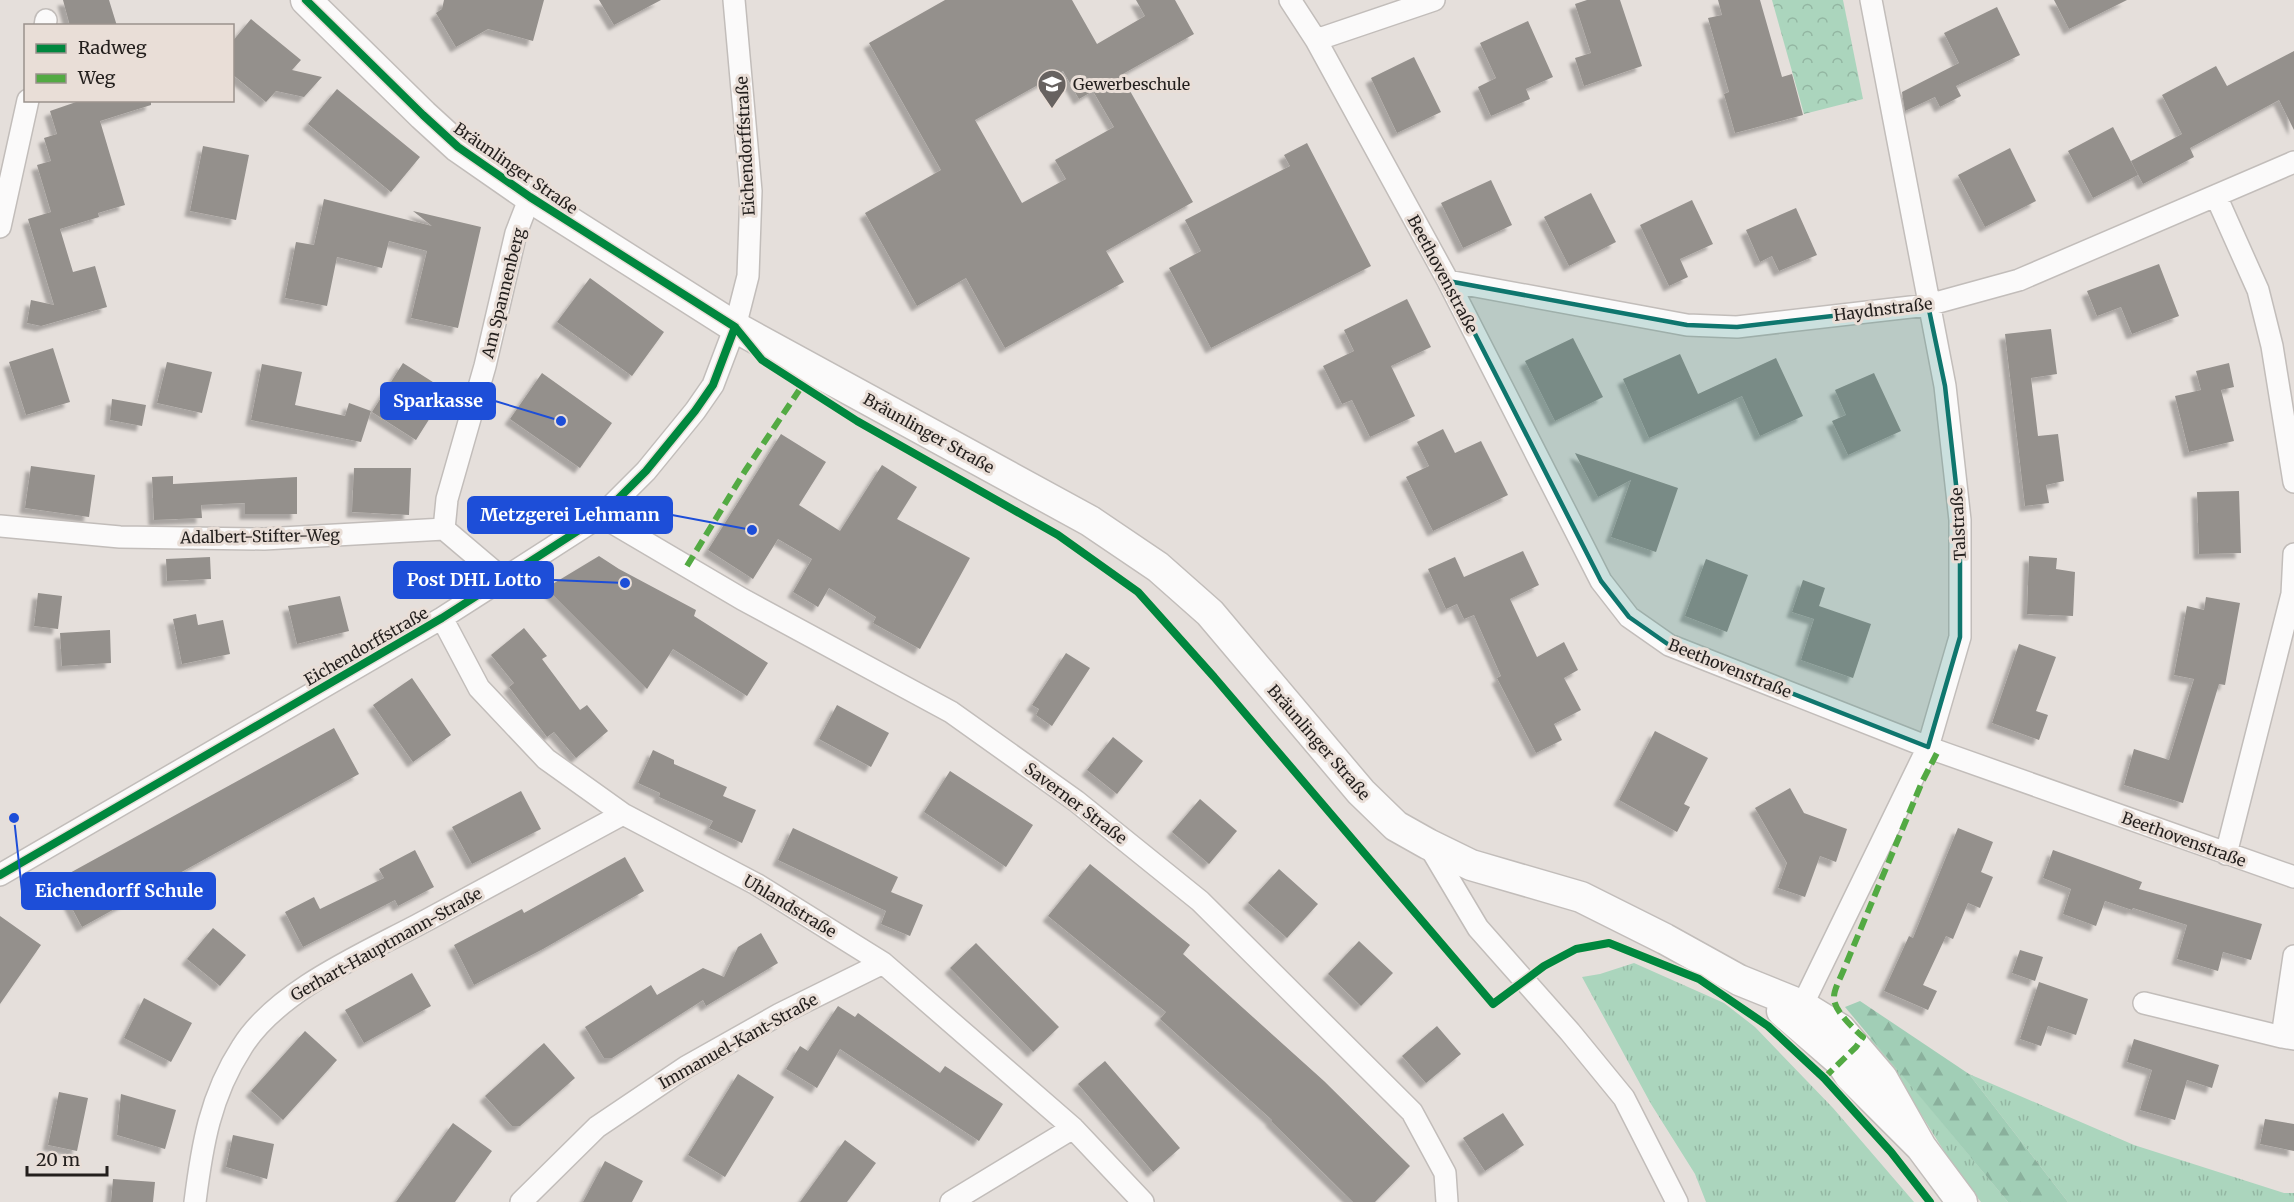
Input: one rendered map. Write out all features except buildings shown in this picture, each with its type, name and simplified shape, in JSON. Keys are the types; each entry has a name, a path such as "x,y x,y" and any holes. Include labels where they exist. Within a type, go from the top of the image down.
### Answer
{"main road":[{"name":"Bräunlinger Straße","path":"306,0 423,116 458,147 530,197 735,327 1090,521 1158,567 1210,613 1361,792 1396,826 1471,865 1581,897 1665,939 1798,1013 1841,1062 1850,1076 1921,1147 1962,1202"}],"street":[{"name":"Eichendorffstraße","path":"0,875 442,618 601,516 646,471 713,385 735,327 748,276 751,191 734,0"},
{"name":"Beethovenstraße","path":"1290,0 1316,40 1449,281 1601,581 1629,617 1669,645 1928,747 2294,877"},
{"path":"1316,40 1434,0"},
{"name":"Talstraße","path":"1798,1013 1928,747 1960,637 1960,520 1945,386 1870,0"},
{"path":"0,227 28,102"},
{"name":"Haydnstraße","path":"1449,281 1687,325 1737,327 1928,305 2019,280 2294,162"},
{"path":"2216,196 2258,290 2272,346 2294,482"},
{"name":"Am Spannenberg","path":"444,529 447,499 485,366 516,233 530,197"},
{"name":"Saverner Straße","path":"601,516 742,599 951,712 1077,801 1200,901 1412,1112 1445,1173 1447,1202"},
{"name":"Adalbert-Stifter-Weg","path":"0,526 120,537 264,540 444,529"},
{"path":"444,529 502,579"},
{"path":"2226,854 2292,594 2294,554"},
{"name":"Uhlandstraße","path":"442,618 479,688 546,759 623,814 756,884 883,963 1073,1128 1143,1202"},
{"name":"Gerhart-Hauptmann-Straße","path":"195,1202 202,1148 213,1105 242,1046 278,1005 328,974 623,814"},
{"name":"Bräunlinger Straße","path":"1428,844 1478,927 1624,1098 1677,1202"},
{"path":"2144,1003 2288,1038 2294,956"},
{"name":"Immanuel-Kant-Straße","path":"520,1202 597,1127 686,1066 780,1014 883,963"},
{"path":"951,1202 1073,1128"}],"highlighted area":[{"path":"1448,281 1687,325 1737,327 1928,305 1945,386 1960,520 1960,637 1928,747 1669,645 1629,617 1601,581"}],"green space":[{"path":"1772,0 1843,0 1863,99 1804,114"},
{"path":"1634,963 1724,1003 1755,1027 1833,1108 1914,1202 1706,1202 1695,1174 1651,1104 1582,977"},
{"path":"1860,1001 1969,1074 2068,1202 2008,1202 1845,1007"},
{"path":"1871,1037 2008,1202 1981,1202 1959,1175 1912,1100 1867,1045"},
{"path":"1969,1074 2134,1145 2284,1193 2294,1193 2294,1202 2068,1202"}],"marked path":[{"path":"687,566 745,471 802,386"},
{"path":"1824,1078 1856,1047 1863,1037 1837,1008 1835,990 1922,782 1938,751"}],"cycle path":[{"path":"306,0 458,147 530,197 735,327 762,360 857,421 1058,535 1138,592 1214,677 1493,1004 1544,966 1576,949 1609,943 1699,979 1768,1026 1824,1078 1891,1152 1930,1202"},
{"path":"0,875 442,618 601,516 646,471 695,411 713,385 735,327"}],"place":[{"name":"Gewerbeschule","path":"1052,110"},
{"name":"Sparkasse","path":"561,421"},
{"name":"Metzgerei Lehmann","path":"752,530"},
{"name":"Post DHL Lotto","path":"625,583"},
{"name":"Eichendorff Schule","path":"14,818"}]}
